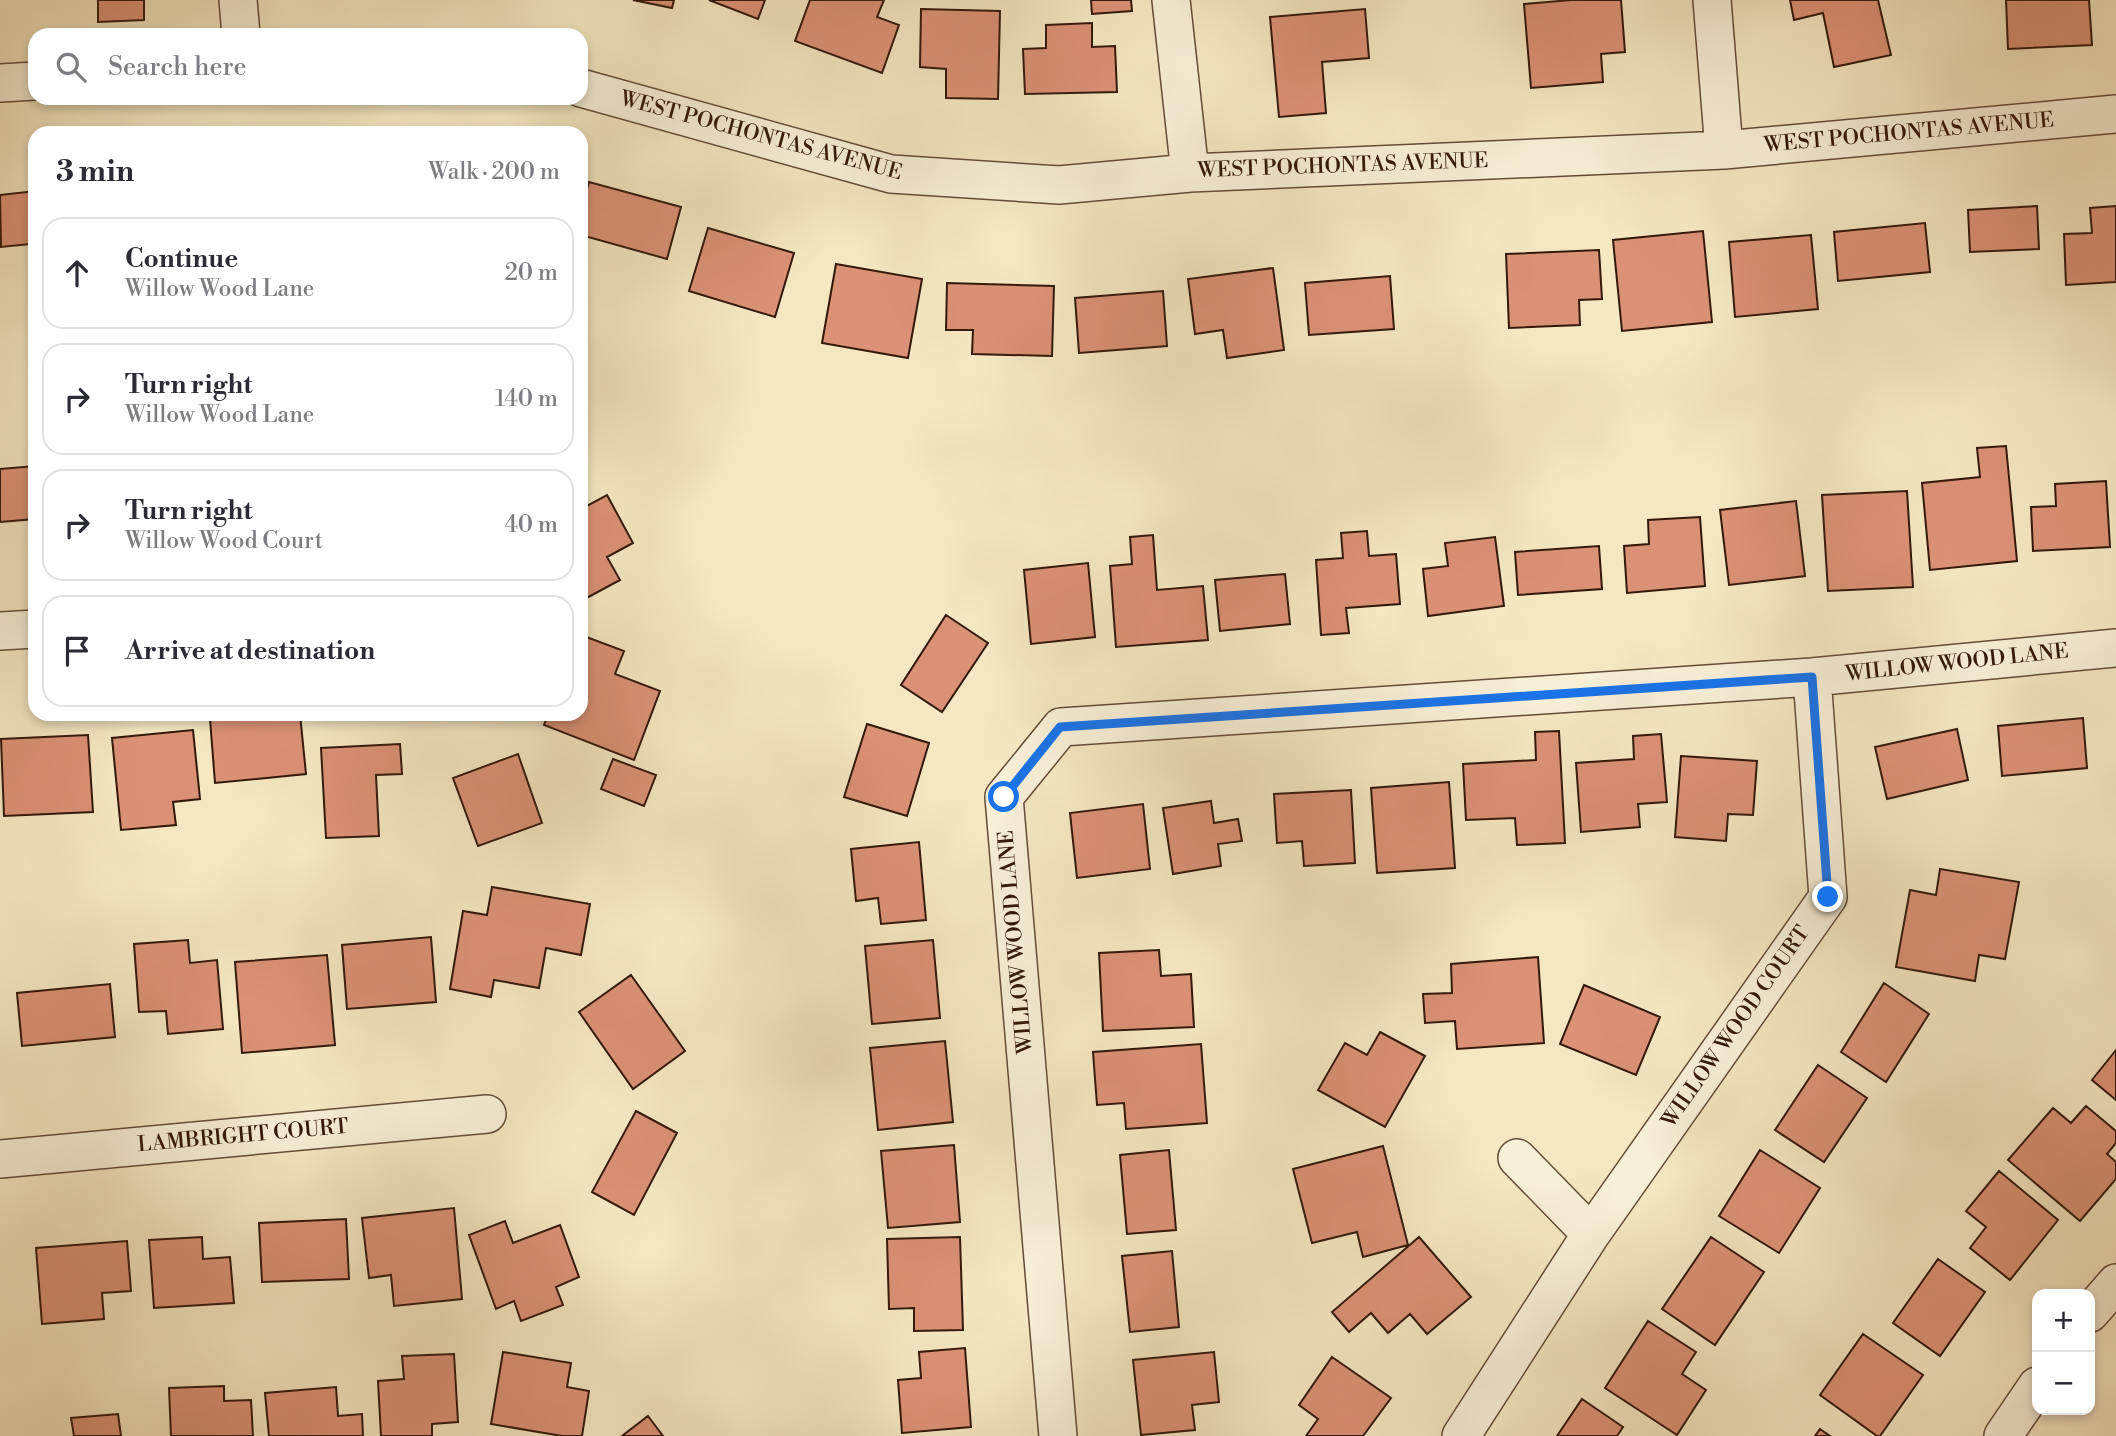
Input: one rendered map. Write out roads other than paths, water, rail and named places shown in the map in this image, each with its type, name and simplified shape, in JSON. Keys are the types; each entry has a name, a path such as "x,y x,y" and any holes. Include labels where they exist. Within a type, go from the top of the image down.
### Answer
{"street":[{"path":"238,0 240,28"},
{"path":"1171,0 1190,173"},
{"path":"1712,0 1724,150"},
{"path":"0,83 28,81"},
{"name":"WEST POCHONTAS AVENUE","path":"588,90 891,174 1059,185 1190,173 1724,150 2116,114"},
{"path":"0,631 28,629"},
{"name":"WILLOW WOOD LANE","path":"1058,1436 1004,797 1060,727 1812,677 2116,648"},
{"name":"WILLOW WOOD COURT","path":"1461,1436 1591,1234 1828,897 1812,677"},
{"name":"LAMBRIGHT COURT","path":"0,1158 487,1114"},
{"path":"1517,1158 1591,1234"},
{"path":"2095,1307 2116,1283"},
{"path":"2003,1436 2032,1393"}]}
